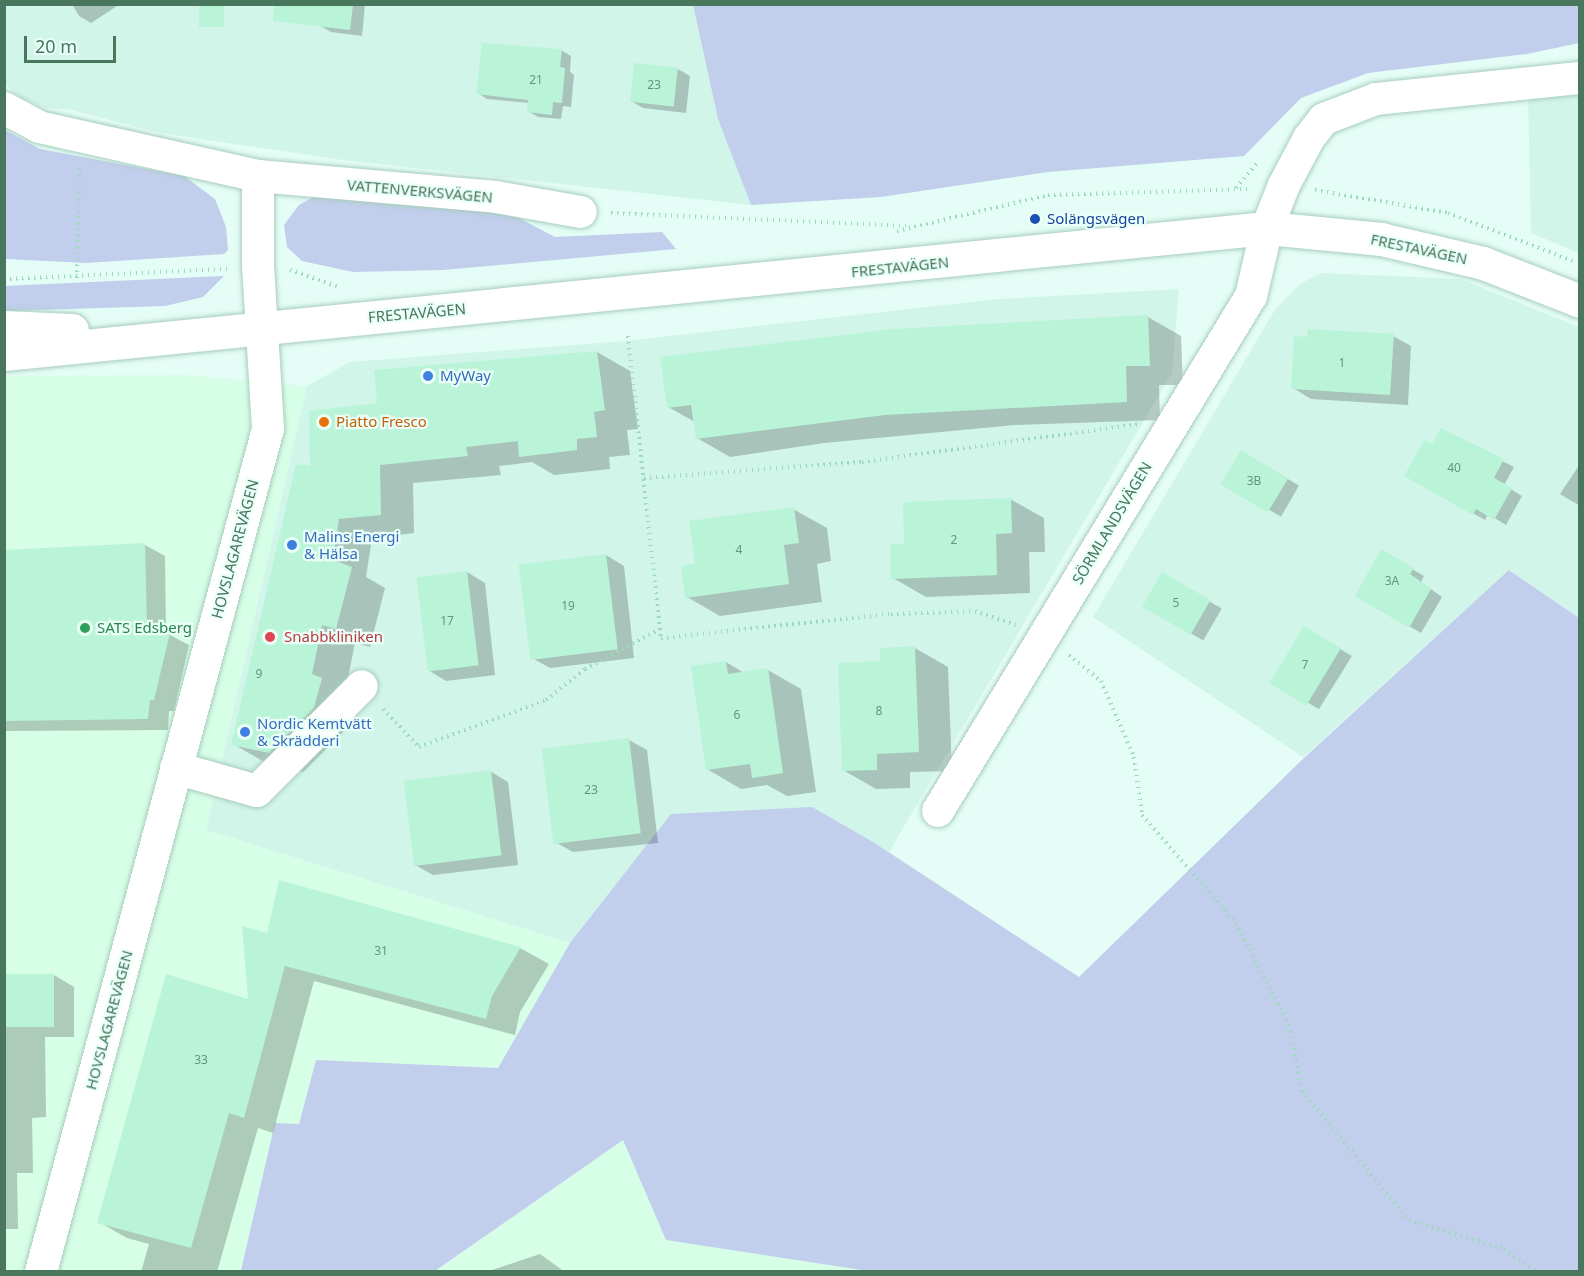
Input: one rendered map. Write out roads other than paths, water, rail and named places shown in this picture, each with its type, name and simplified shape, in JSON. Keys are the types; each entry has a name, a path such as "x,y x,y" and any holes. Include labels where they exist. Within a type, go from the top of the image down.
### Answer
{"street":[{"path":"1267,228 1288,177 1309,138 1324,119 1376,99 1580,78"},
{"name":"VATTENVERKSVÄGEN","path":"4,108 39,127 258,176 496,197 581,212"},
{"path":"258,176 258,267 263,327"},
{"name":"FRESTAVÄGEN","path":"4,354 1267,228 1381,239 1483,263 1580,301"},
{"name":"SÖRMLANDSVÄGEN","path":"938,812 1251,296 1267,228"},
{"name":"FRESTAVÄGEN","path":"4,327 51,330 212,332"},
{"name":"HOVSLAGAREVÄGEN","path":"40,1272 268,429 263,327"},
{"name":"FRESTAVÄGEN","path":"4,334 51,330"},
{"path":"176,768 257,791 362,686"}],"place":[{"name":"Solängsvägen","path":"1035,219"},
{"name":"MyWay","path":"428,376"},
{"name":"Piatto Fresco","path":"324,422"},
{"name":"Malins Energi & Hälsa","path":"292,545"},
{"name":"SATS Edsberg","path":"85,628"},
{"name":"Snabbkliniken","path":"270,637"},
{"name":"Nordic Kemtvätt & Skrädderi","path":"245,732"}]}
